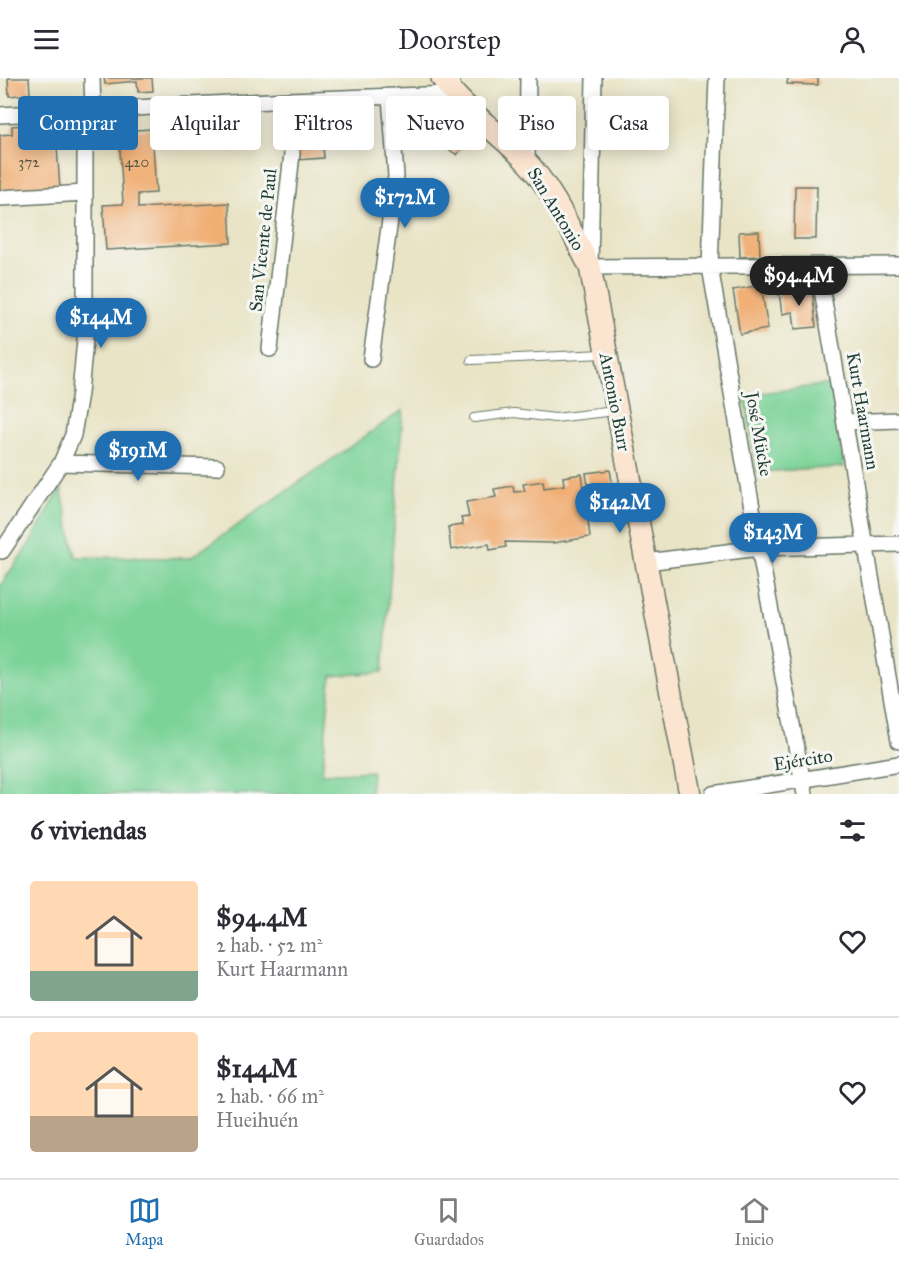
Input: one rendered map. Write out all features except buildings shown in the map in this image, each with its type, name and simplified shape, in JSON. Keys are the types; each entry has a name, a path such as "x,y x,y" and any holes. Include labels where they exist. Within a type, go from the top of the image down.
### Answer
{"street":[{"path":"92,78 93,96"},
{"path":"527,162 528,78"},
{"name":"Antonio Burr","path":"594,78 590,267 690,794"},
{"name":"José Mücke","path":"717,78 710,267 804,787"},
{"path":"394,96 449,83"},
{"name":"San Antonio","path":"449,83 527,162 565,220 590,267"},
{"path":"138,108 273,101"},
{"path":"0,115 18,114"},
{"path":"2,551 61,463 73,435 85,340 85,150"},
{"name":"San Vicente de Paul","path":"270,349 292,150"},
{"path":"371,359 396,176 394,150"},
{"path":"0,198 86,193"},
{"path":"590,267 899,265"},
{"name":"Kurt Haarmann","path":"818,266 899,741"},
{"path":"845,422 899,420"},
{"path":"61,463 217,467"},
{"path":"646,562 759,548 899,544"},
{"name":"Ejército","path":"713,794 804,787 899,764"}],"lane":[{"path":"471,360 605,354"},
{"path":"474,418 514,413 555,418 616,411"}],"green space":[{"path":"831,384 844,467 757,472 745,395"},
{"path":"403,410 383,672 331,676 322,774 372,771 370,794 0,794 0,586 30,543 61,488 76,557 190,558"}]}
